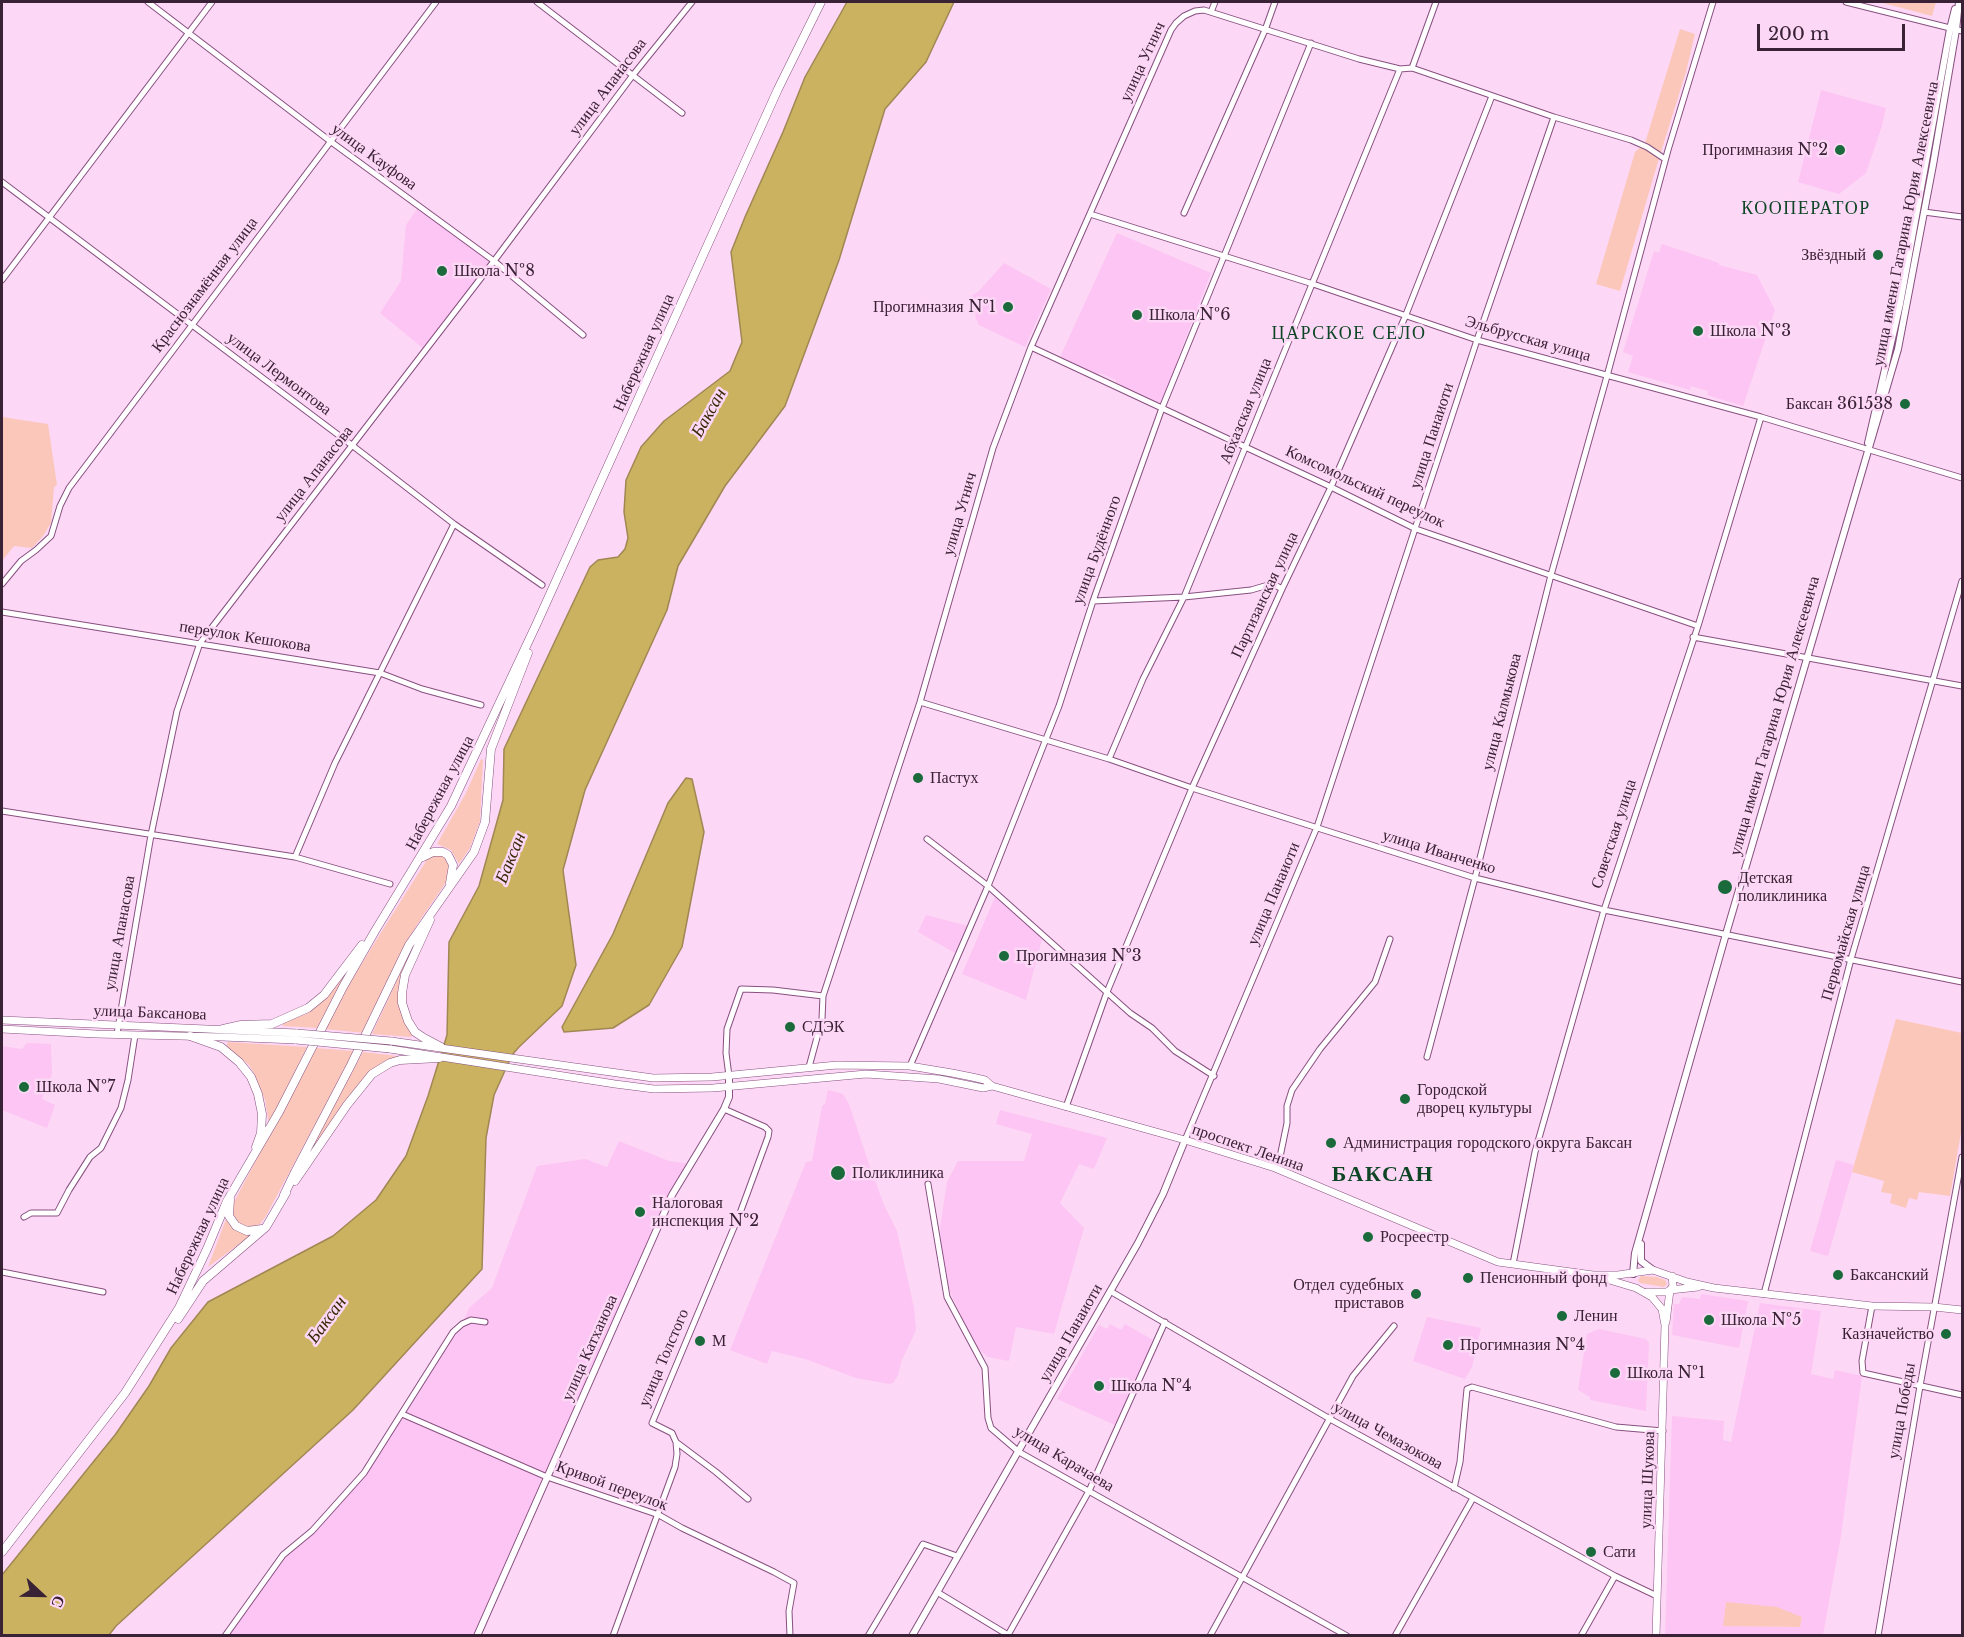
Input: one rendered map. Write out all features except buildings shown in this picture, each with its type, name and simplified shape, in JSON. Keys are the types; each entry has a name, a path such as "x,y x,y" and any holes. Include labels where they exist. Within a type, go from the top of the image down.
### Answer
{"main road":[{"name":"Набережная улица","path":"2,1552 134,1380 174,1316 192,1284 221,1211 279,1112 343,987 452,806 778,89 821,2"},
{"path":"134,1380 203,1281 266,1227 351,1065 409,945 466,867 481,836 486,813 491,749 530,649 537,623"},
{"path":"420,859 438,851 448,855 451,859 453,871 445,896"},
{"path":"436,907 408,966 402,993 404,1013 411,1027 423,1038 441,1047"},
{"path":"223,1029 241,1025 272,1024 308,1008 324,995 375,931"},
{"name":"улица Баксанова","path":"2,1020 223,1029 296,1037"},
{"name":"улица Баксанова","path":"2,1029 135,1035 296,1037"},
{"path":"190,1036 214,1043 226,1050 245,1069 255,1086 261,1103 263,1125 247,1167"},
{"path":"296,1037 391,1045"},
{"name":"проспект Ленина","path":"391,1045 439,1058 654,1089 730,1086 866,1074 939,1079 983,1088 992,1086"},
{"name":"проспект Ленина","path":"391,1045 441,1047 638,1076 669,1078 729,1076 809,1067 857,1065 910,1066 972,1077 985,1080 992,1086 1185,1140 1275,1168 1498,1263 1593,1275"},
{"path":"284,1195 347,1105 372,1074 400,1060 439,1058"},
{"path":"232,1192 229,1216 236,1226 253,1232 266,1227"},
{"path":"1593,1275 1633,1274 1641,1270 1653,1270 1705,1287"},
{"path":"1633,1274 1631,1279 1636,1288"},
{"path":"1593,1275 1644,1292 1659,1303 1665,1325"},
{"path":"1670,1304 1672,1276"},
{"path":"1644,1292 1705,1287 1872,1306 1962,1310"},
{"path":"1665,1325 1670,1304 1675,1294 1681,1289"},
{"name":"улица Шукова","path":"1656,1635 1665,1325"}],"street":[{"name":"улица Кауфова","path":"148,2 330,141 494,261 583,335"},
{"path":"2,280 212,2"},
{"name":"Краснознамённая улица","path":"2,584 21,561 51,536 60,506 69,488 436,2"},
{"path":"537,2 682,113"},
{"name":"улица Апанасова","path":"117,1034 151,835 177,711 200,643 353,446 633,75 692,2"},
{"path":"1215,2 1211,12 1359,59 1400,69 1412,68 1554,117 1631,140 1665,159"},
{"path":"1184,213 1265,30 1275,2"},
{"path":"1412,68 1436,2"},
{"name":"улица Калмыкова","path":"1427,1057 1475,878 1551,575 1665,159 1713,2"},
{"path":"1846,2 1956,30"},
{"name":"улица имени Гагарина Юрия Алексеевича","path":"1867,449 1874,435 1897,351 1956,30 1958,2"},
{"name":"улица Угнич","path":"809,1067 822,1019 823,996 920,702 993,448 1031,347 1171,30 1184,16 1195,11 1211,12"},
{"name":"улица имени Гагарина Юрия Алексеевича","path":"1642,1233 1867,449 1900,304 1956,30"},
{"name":"улица Будённого","path":"910,1066 988,886 1059,706 1093,601 1162,408 1311,43"},
{"name":"Абхазская улица","path":"1109,759 1143,679 1184,597 1400,69"},
{"name":"Партизанская улица","path":"1066,1107 1107,992 1192,788 1331,487 1405,317 1492,96"},
{"name":"улица Панаиоти","path":"912,1635 1138,1243 1163,1194 1214,1076 1317,827 1477,340 1554,117"},
{"name":"улица Лермонтова","path":"2,182 454,524 542,585"},
{"path":"1924,212 1962,217"},
{"name":"Эльбрусская улица","path":"1090,214 1313,284 1477,340 1761,417 1962,478"},
{"name":"Комсомольский переулок","path":"1031,347 1416,529 1698,626"},
{"name":"Советская улица","path":"1513,1264 1535,1152 1604,910 1698,626 1761,417"},
{"path":"295,857 335,763 454,524"},
{"name":"Первомайская улица","path":"1764,1294 1851,959 1962,581"},
{"path":"1093,601 1184,597 1251,590 1268,585 1275,585 1282,589"},
{"name":"переулок Кешокова","path":"2,612 380,673 422,689 481,705"},
{"path":"1693,637 1962,686"},
{"name":"улица Иванченко","path":"920,702 1109,759 1192,788 1475,878 1604,910 1962,982"},
{"path":"2,811 295,857 390,884"},
{"path":"927,839 988,886 1107,992 1152,1028 1175,1051 1214,1076"},
{"path":"1275,1168 1280,1157 1287,1123 1287,1106 1292,1090 1320,1049 1375,982 1390,939"},
{"path":"729,1076 726,1053 727,1029 741,989 823,996"},
{"path":"24,1217 31,1213 57,1214 90,1157 101,1148 121,1108 135,1035"},
{"name":"улица Катханова","path":"477,1635 672,1195 724,1109 729,1097 729,1076"},
{"name":"улица Толстого","path":"676,1442 672,1433 652,1423 740,1213 769,1131 765,1127 724,1109"},
{"name":"улица Победы","path":"1878,1635 1962,1157"},
{"name":"улица Карачаева","path":"928,1184 947,1297 985,1368 988,1418 991,1428 1019,1452 1347,1635"},
{"path":"1633,1274 1633,1263 1642,1233"},
{"path":"1642,1233 1641,1262 1653,1270"},
{"path":"1618,1275 1627,1272 1633,1263"},
{"path":"2,1272 103,1292"},
{"name":"улица Чемазокова","path":"1110,1291 1330,1419 1615,1576 1657,1596"},
{"path":"1872,1306 1862,1361 1863,1373 1962,1395"},
{"path":"225,1635 283,1555 312,1531 364,1473 453,1332 471,1320 485,1322"},
{"path":"937,1592 1008,1635 1089,1491 1165,1322"},
{"path":"1210,1635 1353,1376 1394,1326"},
{"path":"1454,1488 1460,1462 1467,1389 1472,1387 1616,1427 1663,1431"},
{"name":"Кривой переулок","path":"402,1414 547,1477 659,1515 794,1583 789,1611 790,1635"},
{"path":"676,1442 748,1499"},
{"path":"613,1635 675,1467 676,1442"},
{"path":"1395,1635 1473,1498"},
{"path":"868,1635 923,1544 957,1556"},
{"path":"1581,1635 1615,1576"}],"shaded area":[{"path":"1879,2 1936,2 1932,16"},
{"path":"1680,29 1695,34 1686,72 1620,291 1596,284 1635,152 1645,143"},
{"name":"Прогимназия №2","path":"1821,90 1886,108 1866,173 1839,194 1798,182"},
{"name":"Школа №8","path":"417,209 490,260 424,349 380,313 401,281 406,225"},
{"name":"Школа №6","path":"1117,233 1211,273 1161,404 1116,383 1116,380 1100,373 1098,375 1060,357"},
{"name":"Школа №3","path":"1662,244 1719,263 1719,265 1757,275 1775,310 1743,406 1707,395 1708,391 1691,386 1690,390 1628,372 1633,356 1623,352 1654,251 1659,253"},
{"name":"Прогимназия №1","path":"1004,263 1051,289 1025,347 979,325 976,319 972,295 978,292"},
{"path":"2,417 48,424 57,485 54,487 51,523 43,536 32,548 14,546 2,561"},
{"path":"481,759 483,760 480,821 470,848 459,864 451,850 437,844 466,793"},
{"path":"435,854 448,859 451,865 449,878 402,950 364,1033 325,1029 387,923 428,858"},
{"name":"Прогимназия №3","path":"995,897 1042,939 1026,1000 962,974"},
{"path":"926,915 968,926 955,953 918,932"},
{"path":"414,944 400,985 414,1034 411,1037 372,1034"},
{"path":"351,964 317,1028 283,1026 283,1023 306,1014 324,1000"},
{"path":"1896,1019 1962,1033 1962,1127 1950,1196 1919,1192 1917,1200 1909,1198 1906,1208 1890,1203 1892,1194 1881,1192 1884,1181 1852,1172"},
{"path":"228,1042 307,1047 269,1125 265,1100 255,1075 249,1065 226,1046"},
{"name":"Школа №7","path":"27,1043 51,1044 52,1074 42,1099 55,1105 47,1128 2,1110 2,1046 22,1049"},
{"path":"316,1048 354,1051 266,1216 260,1224 253,1227 244,1226 233,1215 232,1207"},
{"path":"363,1052 398,1056 399,1058 379,1065 370,1073 308,1155"},
{"path":"828,1090 843,1094 849,1104 884,1205 897,1231 914,1308 916,1330 901,1362 898,1375 893,1383 889,1384 856,1378 805,1359 772,1351 767,1364 730,1350 806,1162 812,1161 822,1106 825,1104"},
{"path":"1000,1110 1107,1138 1094,1169 1079,1164 1060,1203 1084,1228 1054,1334 1016,1327 1009,1361 988,1357 976,1347 944,1279 940,1228 947,1182 958,1161 1024,1161 1032,1134 996,1124"},
{"path":"619,1141 669,1161 691,1164 672,1195 477,1635 225,1636 283,1555 312,1531 364,1473 462,1324 469,1308 492,1288 537,1166 585,1159 607,1167"},
{"path":"1836,1160 1854,1165 1828,1256 1810,1251"},
{"path":"226,1219 234,1229 250,1236 208,1267"},
{"path":"1641,1276 1657,1277 1665,1280 1667,1284 1664,1287 1640,1283 1638,1280"},
{"name":"Школа №5","path":"1701,1294 1748,1301 1739,1348 1672,1335 1674,1304 1679,1304 1682,1297 1700,1299"},
{"path":"1760,1303 1821,1311 1811,1374 1833,1379 1835,1370 1862,1376 1841,1536 1823,1635 1665,1636 1672,1416 1724,1421 1723,1440 1731,1442","holes":["1726,1602 1802,1617 1800,1627 1724,1626"]},
{"name":"Прогимназия №4","path":"1427,1317 1481,1328 1472,1367 1465,1379 1413,1361"},
{"name":"Школа №4","path":"1110,1324 1121,1330 1125,1324 1153,1340 1140,1374 1115,1425 1057,1399 1099,1325 1107,1329"},
{"name":"Школа №1","path":"1599,1329 1646,1339 1649,1343 1646,1411 1590,1400 1590,1397 1578,1390 1587,1334"},
{"path":"1726,1602 1777,1607 1802,1617 1800,1627 1723,1626"}],"water":[{"name":"Баксан","path":"847,2 954,2 926,62 885,109 839,260 785,406 725,486 678,566 667,610 585,790 563,870 576,965 562,1006 512,1055 494,1095 486,1138 482,1269 353,1410 116,1626 109,1635 2,1636 2,1575 115,1435 149,1386 171,1348 208,1302 333,1236 376,1200 406,1156 447,1035 449,942 479,886 503,800 504,749 590,567 598,560 618,557 625,549 628,538 624,512 626,480 641,447 664,421 730,371 742,342 731,252 805,77"},
{"path":"686,778 692,779 704,832 682,947 649,1005 613,1028 564,1032 562,1027 613,934 668,803"}],"place":[{"name":"Прогимназия №2","path":"1840,150"},
{"name":"Звёздный","path":"1878,255"},
{"name":"Школа №8","path":"442,271"},
{"name":"Прогимназия №1","path":"1008,307"},
{"name":"Школа №6","path":"1137,315"},
{"name":"Школа №3","path":"1698,331"},
{"name":"Баксан 361538","path":"1905,404"},
{"name":"Пастух","path":"918,778"},
{"name":"Детская поликлиника","path":"1725,887"},
{"name":"Прогимназия №3","path":"1004,956"},
{"name":"СДЭК","path":"790,1027"},
{"name":"Школа №7","path":"24,1087"},
{"name":"Городской дворец культуры","path":"1405,1099"},
{"name":"Администрация городского округа Баксан","path":"1331,1143"},
{"name":"Поликлиника","path":"838,1173"},
{"name":"Налоговая инспекция №2","path":"640,1212"},
{"name":"Росреестр","path":"1368,1237"},
{"name":"Баксанский","path":"1838,1275"},
{"name":"Пенсионный фонд","path":"1468,1278"},
{"name":"Отдел судебных приставов","path":"1416,1294"},
{"name":"Ленин","path":"1562,1316"},
{"name":"Школа №5","path":"1709,1320"},
{"name":"Казначейство","path":"1946,1334"},
{"name":"М","path":"700,1341"},
{"name":"Прогимназия №4","path":"1448,1345"},
{"name":"Школа №1","path":"1615,1373"},
{"name":"Школа №4","path":"1099,1386"},
{"name":"Сати","path":"1591,1552"}],"district":[{"name":"КООПЕРАТОР","path":"1806,209"},
{"name":"ЦАРСКОЕ СЕЛО","path":"1349,334"},
{"name":"БАКСАН","path":"1383,1175"}]}
